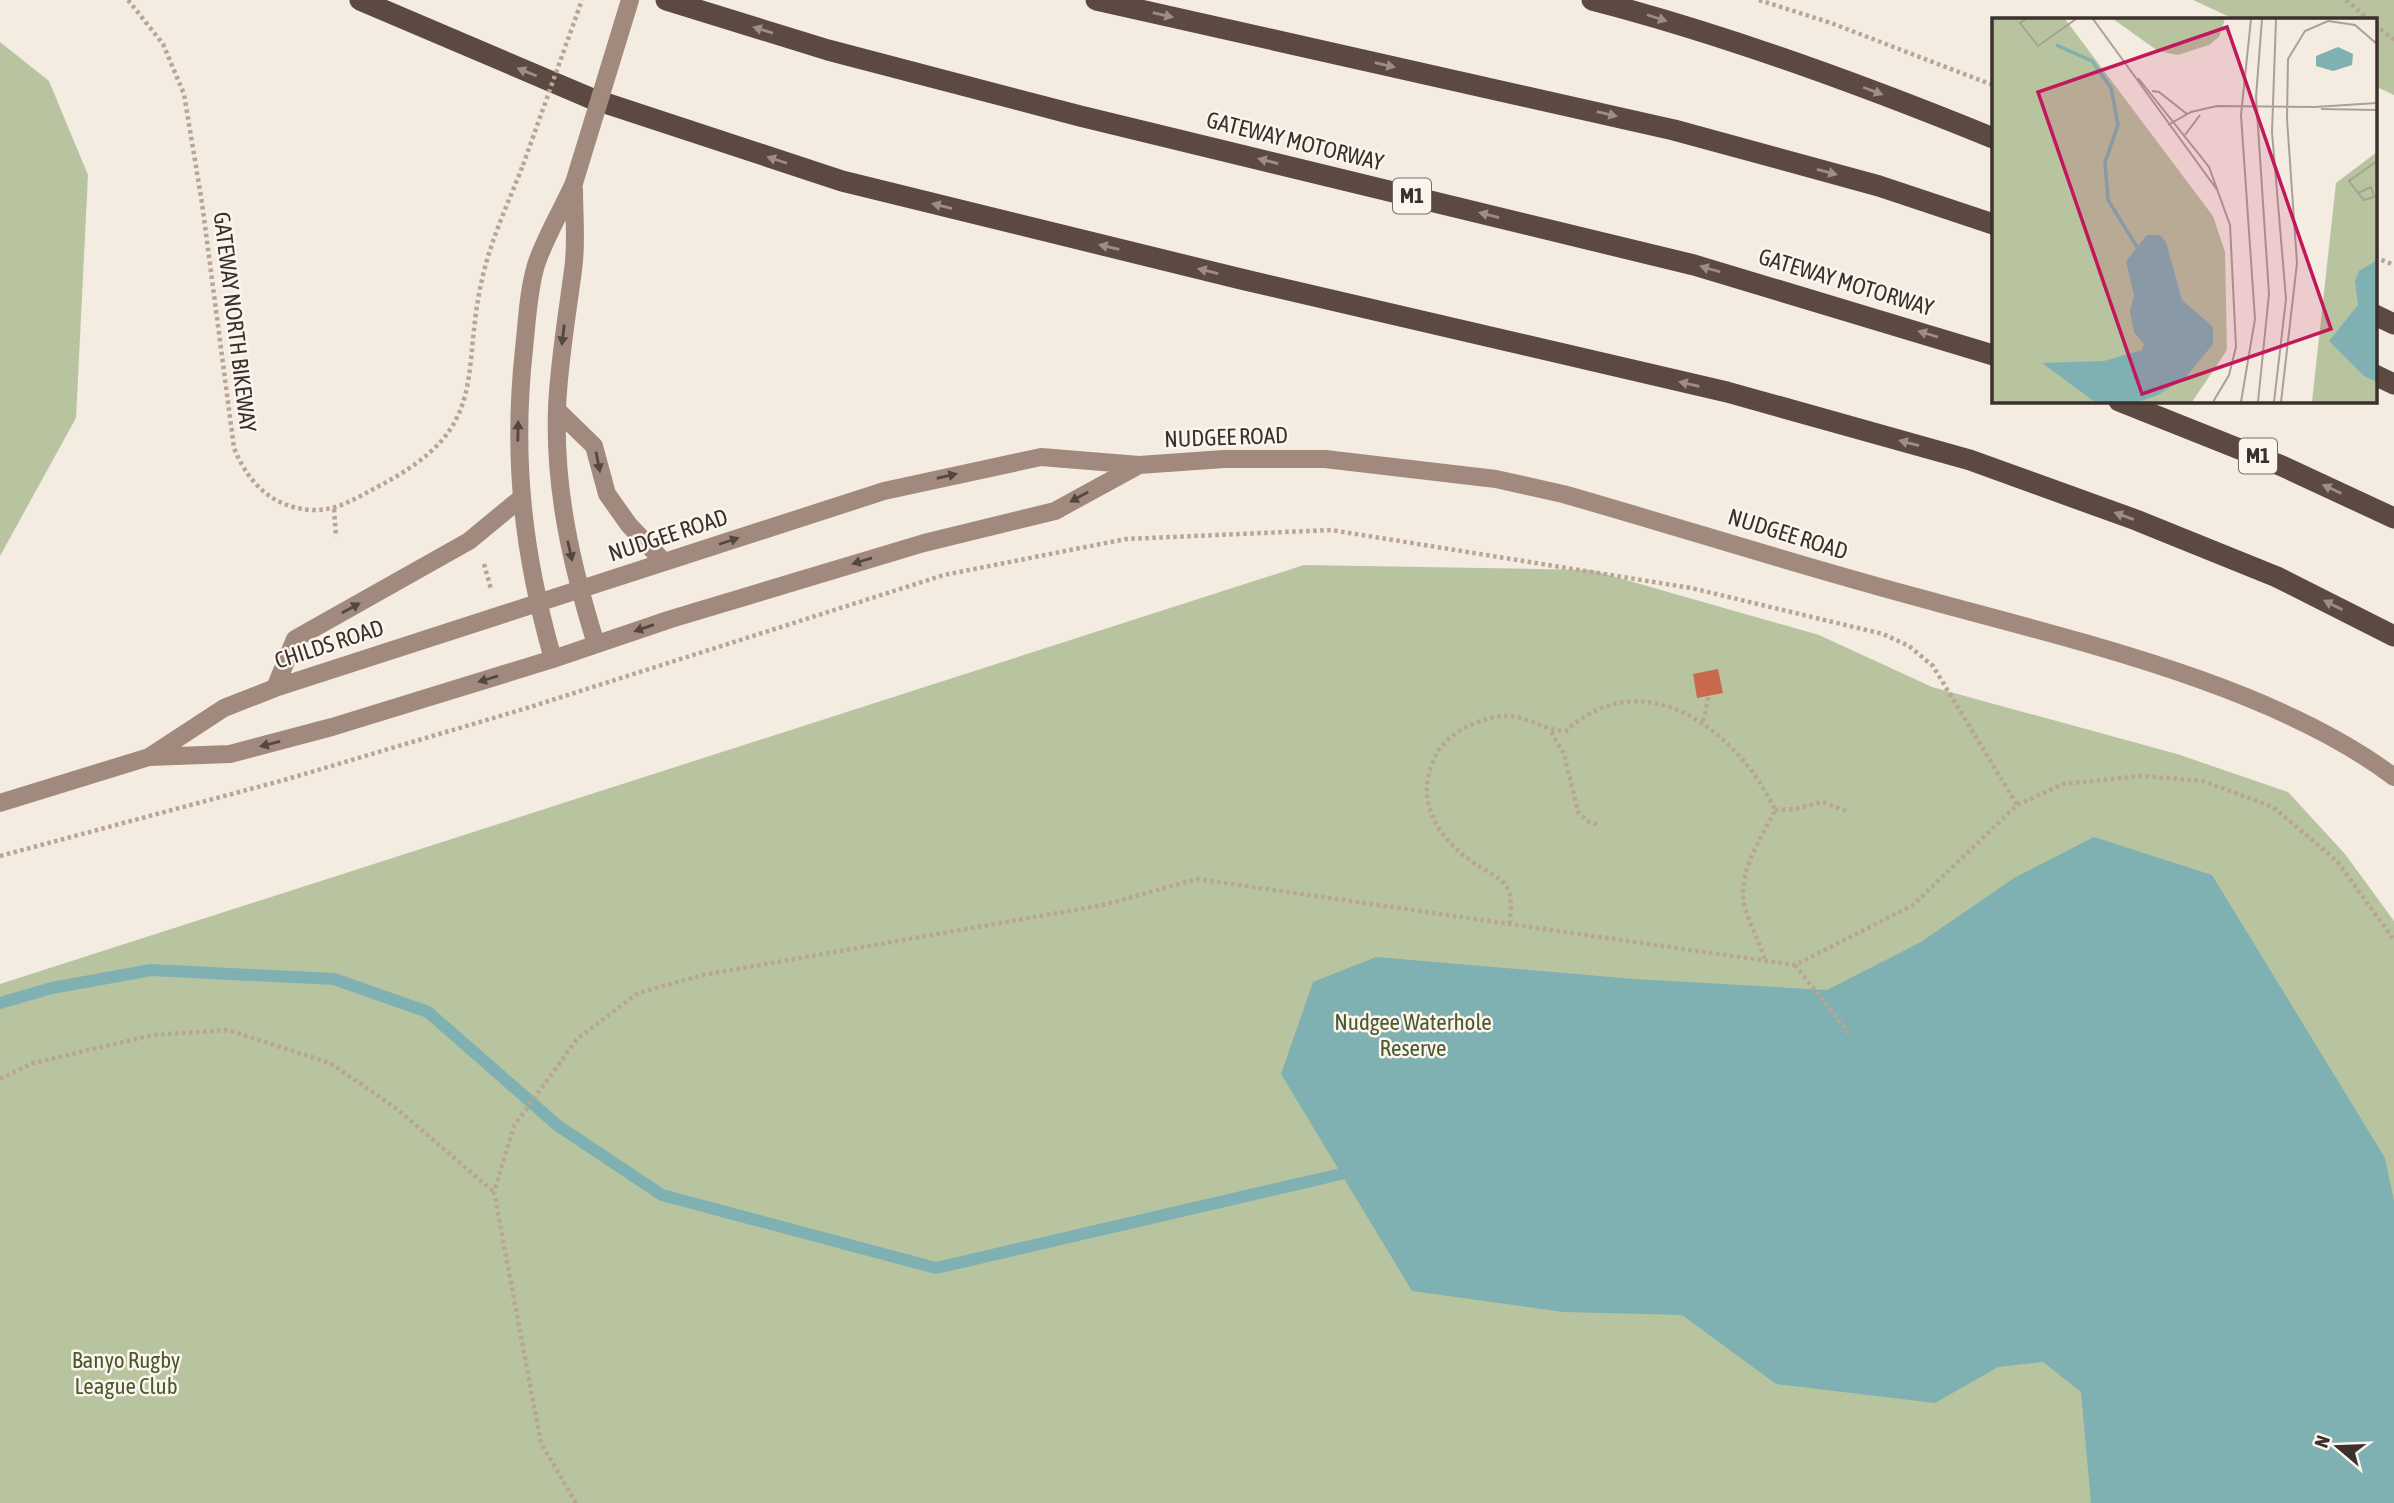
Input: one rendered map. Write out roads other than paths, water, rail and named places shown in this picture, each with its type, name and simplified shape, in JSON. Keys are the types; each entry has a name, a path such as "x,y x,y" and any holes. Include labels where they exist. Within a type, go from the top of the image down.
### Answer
{"highway":[{"path":"360,0 590,98 842,181 1254,282 1727,392 1970,460 2136,520 2277,577 2394,636"},
{"name":"GATEWAY MOTORWAY","path":"666,0 828,50 1080,116 1694,265 1992,355"},
{"path":"1096,0 1674,130 1880,186 1992,224"},
{"path":"1592,0 1633,10 1846,81 1992,138"},
{"path":"2376,315 2394,324"},
{"path":"2376,375 2394,384"},
{"name":"M1","path":"2122,402 2282,466 2394,518"}],"main road":[{"path":"553,659 537,603 520,499 519,414 528,311 536,265 574,183 630,0"},
{"path":"574,183 574,267 562,335 557,410 567,543 596,644"},
{"path":"557,410 594,446 607,494 629,525 664,562"},
{"name":"NUDGEE ROAD","path":"537,603 848,502 951,475 1041,457 1139,465 1224,459 1325,459 1496,479 1563,494 2166,669 2291,718 2336,741 2394,778"},
{"name":"NUDGEE ROAD","path":"553,659 924,543 1055,511 1139,465"},
{"path":"275,688 295,639 470,541 520,499"},
{"name":"CHILDS ROAD","path":"149,757 224,708 275,688 537,603"},
{"name":"CHILDS ROAD","path":"0,803 149,757 230,754 332,727 553,659"}],"water":[{"path":"2094,837 2212,875 2385,1158 2394,1201 2394,1503 2091,1503 2081,1392 2043,1362 1998,1367 1935,1403 1776,1384 1682,1315 1564,1312 1412,1291 1281,1074 1313,982 1376,957 1634,979 1827,990 1921,942 2014,878"}],"waterway":[{"path":"0,1003 52,988 151,970 334,979 428,1012 557,1125 662,1195 936,1268 1341,1174"}],"park label":[{"name":"Nudgee Waterhole Reserve","path":"1413,1035"},
{"name":"Banyo Rugby League Club","path":"126,1373"}]}
